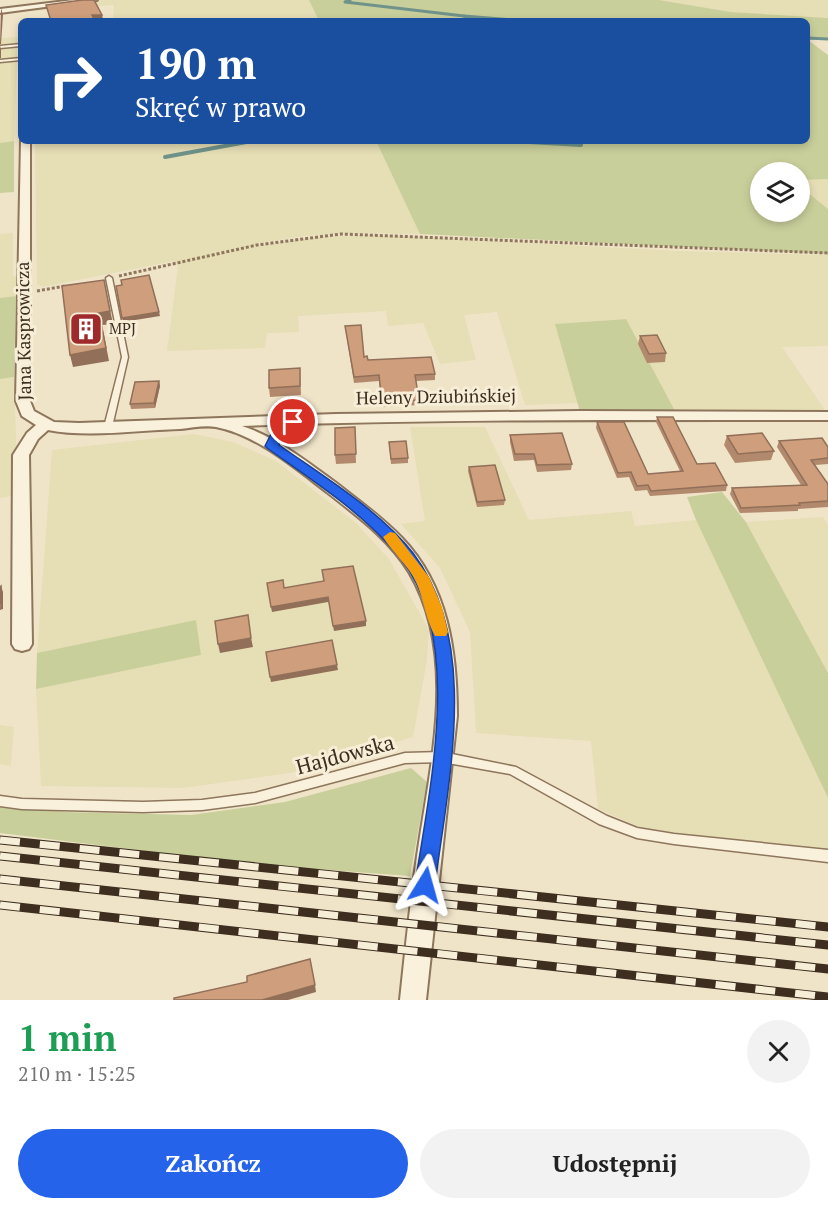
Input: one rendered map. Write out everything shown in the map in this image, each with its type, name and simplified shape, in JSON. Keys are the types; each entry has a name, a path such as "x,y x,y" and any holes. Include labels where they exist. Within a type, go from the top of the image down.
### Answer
{"street":[{"path":"0,11 25,5 94,0"},
{"name":"Jana Kasprowicza","path":"22,644 21,455 32,436 46,424 30,416 24,407 25,144"},
{"name":"Heleny Dziubińskiej","path":"46,424 68,428 302,419 568,415 828,416"},
{"path":"272,446 280,429 302,419"},
{"path":"209,424 241,431 272,446 373,521 401,549 422,577 434,607 446,668 442,757 413,1000"}],"lane":[{"path":"0,46 18,45"},
{"path":"0,61 18,59"},
{"path":"108,427 124,357 109,278"},
{"name":"Hajdowska","path":"0,801 22,804 99,806 202,805 267,796 405,758 442,757 512,771 568,803 603,820 638,833 828,856"}],"path":[{"path":"109,278 261,244 305,236 341,234 828,253"},
{"path":"24,293 76,284"}],"shaded area":[{"path":"103,0 309,0 318,18 113,18 114,5 35,11 35,7"},
{"path":"659,0 828,0 828,18 731,12"},
{"path":"18,37 14,141 0,143 0,38"},
{"path":"35,144 377,144 420,234 340,233 259,243 260,246 313,237 371,235 680,251 828,255 828,346 782,347 825,410 675,411 625,319 556,324 578,403 525,405 497,312 464,315 476,360 440,364 423,323 388,326 386,311 298,316 299,332 267,333 265,348 167,351 178,266 174,261 43,287 37,284"},
{"path":"810,179 828,179 828,209 810,194"},
{"path":"13,233 13,276 16,276 16,296 0,298 0,234"},
{"path":"14,377 18,495 0,498 0,379"},
{"path":"410,427 485,427 529,520 631,511 635,526 696,520 828,798 828,849 646,830 598,809 591,741 476,733 470,632 440,568 401,524 425,521"},
{"path":"194,434 233,442 276,461 356,523 389,559 429,630 427,660 413,737 290,773 183,788 41,786 36,689 200,655 195,621 37,653 52,450"},
{"path":"823,517 828,525 828,673 746,522"},
{"path":"0,725 14,727 11,766 0,764"}],"green space":[{"path":"309,0 659,0 731,12 828,18 828,40 810,40 810,18 318,18"},
{"path":"810,42 828,55 828,179 810,180 810,162 750,162 750,222 810,222 810,194 828,209 828,254 420,234 377,144 810,144"},
{"path":"14,141 14,192 0,193 0,143"},
{"path":"16,296 14,377 0,379 0,298"},
{"path":"626,319 675,411 580,412 555,324"},
{"path":"722,492 746,522 828,673 828,798 687,497"},
{"path":"196,620 201,655 36,689 37,653"},
{"path":"411,768 427,782 410,876 261,865 0,833 0,804 64,812 191,815 285,802"}],"building":[{"path":"94,0 102,15 92,15 94,18 50,18 46,5"},
{"path":"149,275 159,312 122,318 116,286 122,285 121,280"},
{"name":"MPJ","path":"104,280 110,311 99,313 106,348 70,355 62,286"},
{"path":"361,325 364,357 367,356 368,360 431,357 435,374 415,375 419,400 382,402 379,375 354,377 345,326"},
{"path":"657,335 666,353 649,354 640,336"},
{"path":"300,368 300,386 269,388 269,370"},
{"path":"159,381 154,403 130,404 135,382"},
{"path":"657,417 673,417 697,464 715,463 727,485 651,491 648,485 637,486 631,472 618,473 597,422 624,422 648,474 683,471"},
{"path":"355,427 356,454 335,455 335,428"},
{"path":"562,433 572,464 537,465 534,454 515,454 510,435"},
{"path":"762,433 774,451 738,454 727,436"},
{"path":"822,438 828,447 828,458 811,460 828,484 828,501 741,508 732,488 807,485 779,441"},
{"path":"406,441 408,458 391,459 389,442"},
{"path":"495,465 505,500 477,502 469,467"},
{"path":"353,566 366,621 333,626 328,597 271,607 267,583 283,580 284,588 324,581 322,570"},
{"path":"248,615 251,638 218,644 215,621"},
{"path":"332,640 337,665 270,677 266,652"},
{"path":"310,959 315,985 262,1000 174,1000 174,998 247,982 247,976"}],"waterway":[{"path":"350,0 345,2 464,16"},
{"path":"464,16 488,18"},
{"path":"810,38 828,39"},
{"path":"165,157 236,144"},
{"path":"564,144 580,144"}],"railway":[{"path":"0,840 828,927"},
{"path":"0,856 828,945"},
{"path":"0,879 828,969"},
{"path":"0,905 828,997"}],"slow traffic":[{"path":"390,537 422,577 434,607 440,632"}],"place":[{"name":"MPJ","path":"86,329"}],"route":[{"path":"293,422 280,429 272,446 330,486 385,532 422,577 434,607 446,668 446,708 442,757 425,885"}]}
